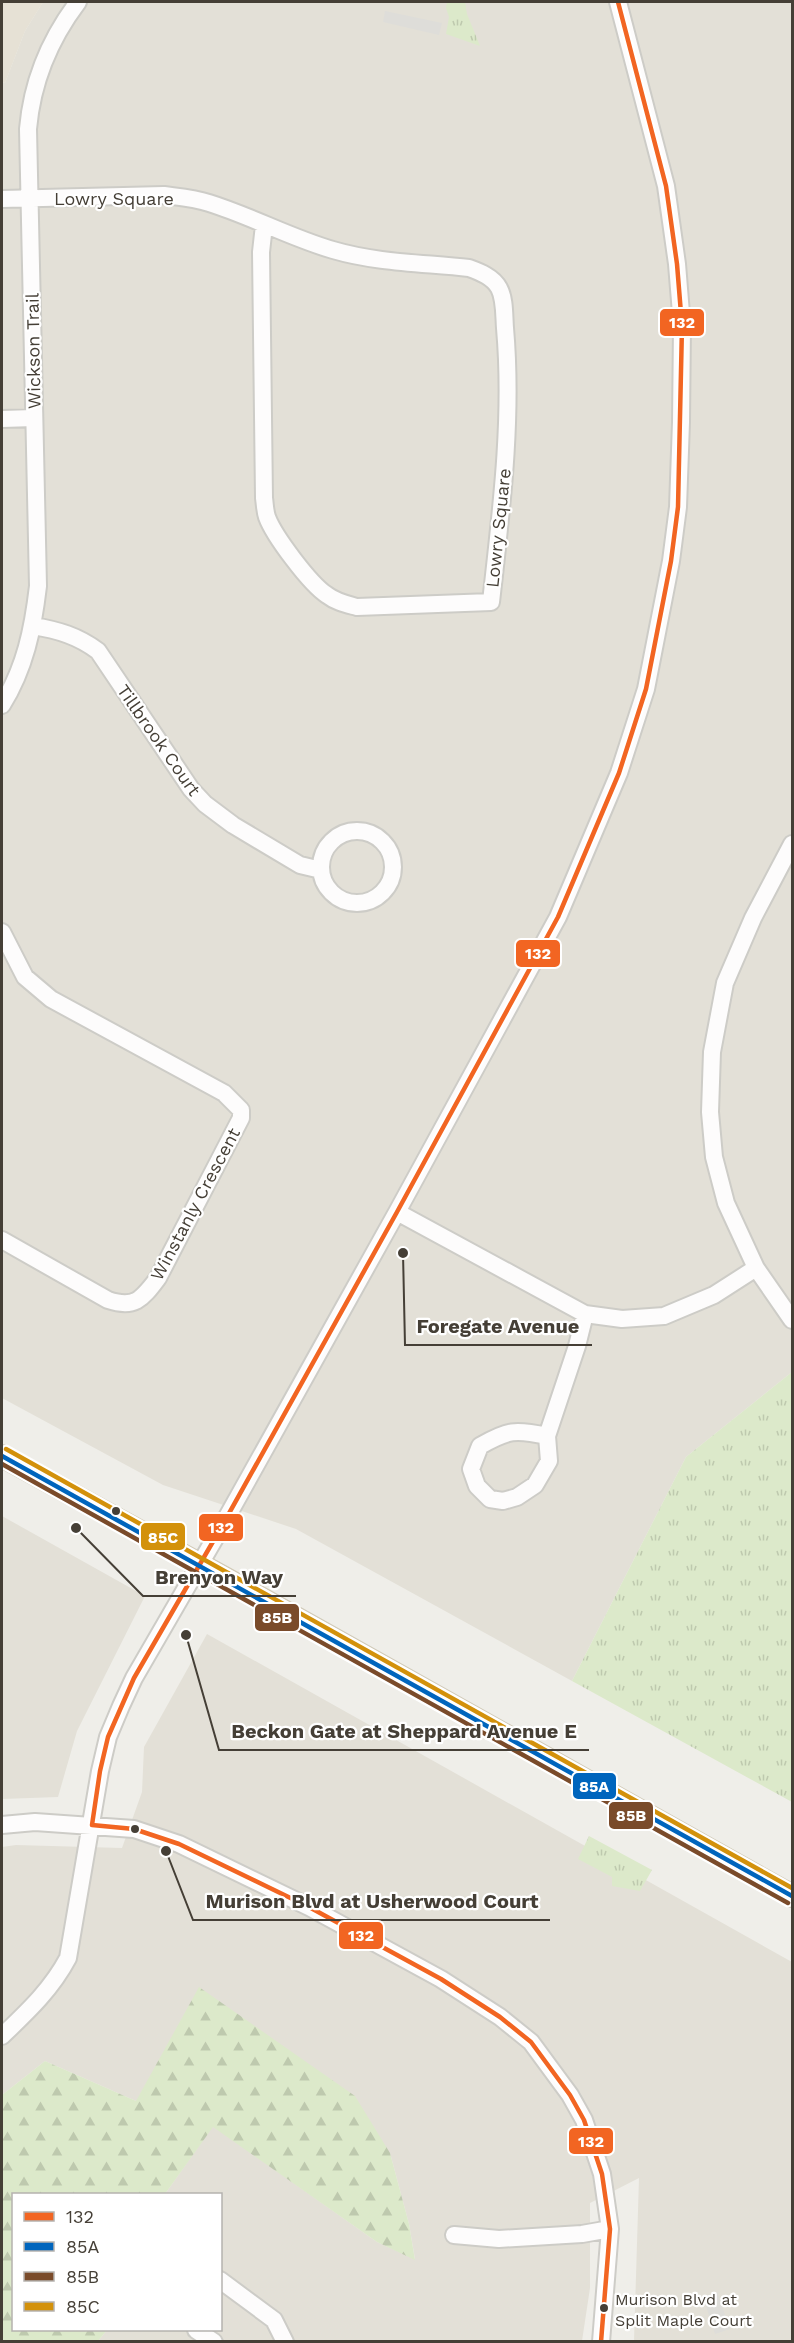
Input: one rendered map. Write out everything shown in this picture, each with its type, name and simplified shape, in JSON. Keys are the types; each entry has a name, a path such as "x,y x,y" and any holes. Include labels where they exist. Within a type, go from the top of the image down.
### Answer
{"main road":[{"path":"2,1456 792,1896"}],"street":[{"name":"Wickson Trail","path":"2,705 14,685 26,656 33,626 38,586 28,129 30,104 46,56 78,2"},
{"path":"2,2036 40,1999 68,1958 100,1771 108,1737 134,1678 397,1212 558,917 627,751 646,689 669,570 678,507 682,326 677,264 666,186 618,2"},
{"name":"Lowry Square","path":"2,199 164,195 207,202 332,250 359,257 469,268 483,273 499,288 502,300 508,411 490,602 357,607 339,602 313,584 272,527 266,515 264,498 261,252 264,225"},
{"path":"2,419 34,418"},
{"name":"Tillbrook Court","path":"33,626 65,633 85,641 98,651 191,789 205,804 233,825 300,865 321,870"},
{"path":"357,831 371,833 383,842 391,854 393,868 390,883 381,894 368,901 352,902 337,897 326,885 321,870 323,855 330,843 342,834 357,831"},
{"path":"792,844 753,918 725,983 712,1052 710,1112 714,1157 726,1203 756,1268 792,1320"},
{"name":"Winstanly Crescent","path":"2,932 25,977 51,999 224,1093 241,1110 241,1118 158,1278 138,1300 131,1304 120,1304 108,1300 2,1240"},
{"path":"397,1212 585,1314 622,1319 664,1316 714,1294 756,1268"},
{"path":"547,1436 527,1431 506,1432 480,1446 471,1469 477,1486 490,1499 503,1501 517,1497 535,1485 549,1461 547,1436 577,1346 585,1314"},
{"path":"2,1825 34,1822 134,1829 179,1844 319,1913 441,1979 500,2017 531,2042 567,2090 584,2120 602,2174 610,2229 601,2342"},
{"path":"453,2235 499,2239 582,2234 610,2229"},
{"path":"222,2281 274,2320 285,2342"},
{"path":"198,2331 214,2342"}],"shaded area":[{"path":"2,2 43,2 25,31 5,83 2,82"},
{"path":"43,2 792,2 792,1372 686,1457 572,1681 296,1529 163,1485 2,1398 2,82 5,83 25,31"},
{"path":"385,11 442,23 439,35 383,22"},
{"path":"2,1516 145,1596 77,1731 58,1797 2,1799"},
{"path":"207,1634 792,1962 792,2341 634,2341 639,2178 590,2203 590,2288 582,2341 98,2341 106,2331 222,2331 222,2193 166,2193 213,2126 377,2242 415,2259 409,2224 390,2153 136,2101 45,2061 2,2095 2,1847 16,1845 122,1848 142,1792 144,1747"},
{"path":"717,2292 730,2329 715,2334 703,2297"}],"green space":[{"path":"447,2 465,2 467,14 480,46 446,34 449,17"},
{"path":"792,1372 792,1802 572,1681 686,1457"},
{"path":"589,1836 652,1870 640,1891 612,1886 612,1877 578,1859"},
{"path":"199,1987 355,2096 390,2153 409,2224 415,2260 377,2242 213,2127 166,2193 12,2193 12,2331 106,2331 98,2341 2,2341 2,2095 45,2061 136,2101"}],"transit line":[{"name":"132","path":"92,1825 108,1737 134,1678 222,1526 397,1212 558,917 619,773 646,689 671,561 678,507 682,326 677,264 666,186 618,2"},
{"name":"85C","path":"6,1449 792,1888"},
{"name":"85A","path":"2,1456 792,1896"},
{"name":"85B","path":"2,1464 788,1903"},
{"name":"132","path":"92,1825 134,1829 179,1844 309,1907 441,1979 500,2017 531,2042 570,2095 584,2120 602,2174 610,2229 601,2342"}],"place":[{"name":"Foregate Avenue","path":"403,1253"},
{"name":"Brenyon Way","path":"76,1528"},
{"name":"Beckon Gate at Sheppard Avenue E","path":"186,1635"},
{"name":"Murison Blvd at Usherwood Court","path":"166,1851"},
{"name":"Murison Blvd at Split Maple Court","path":"604,2308"}]}
